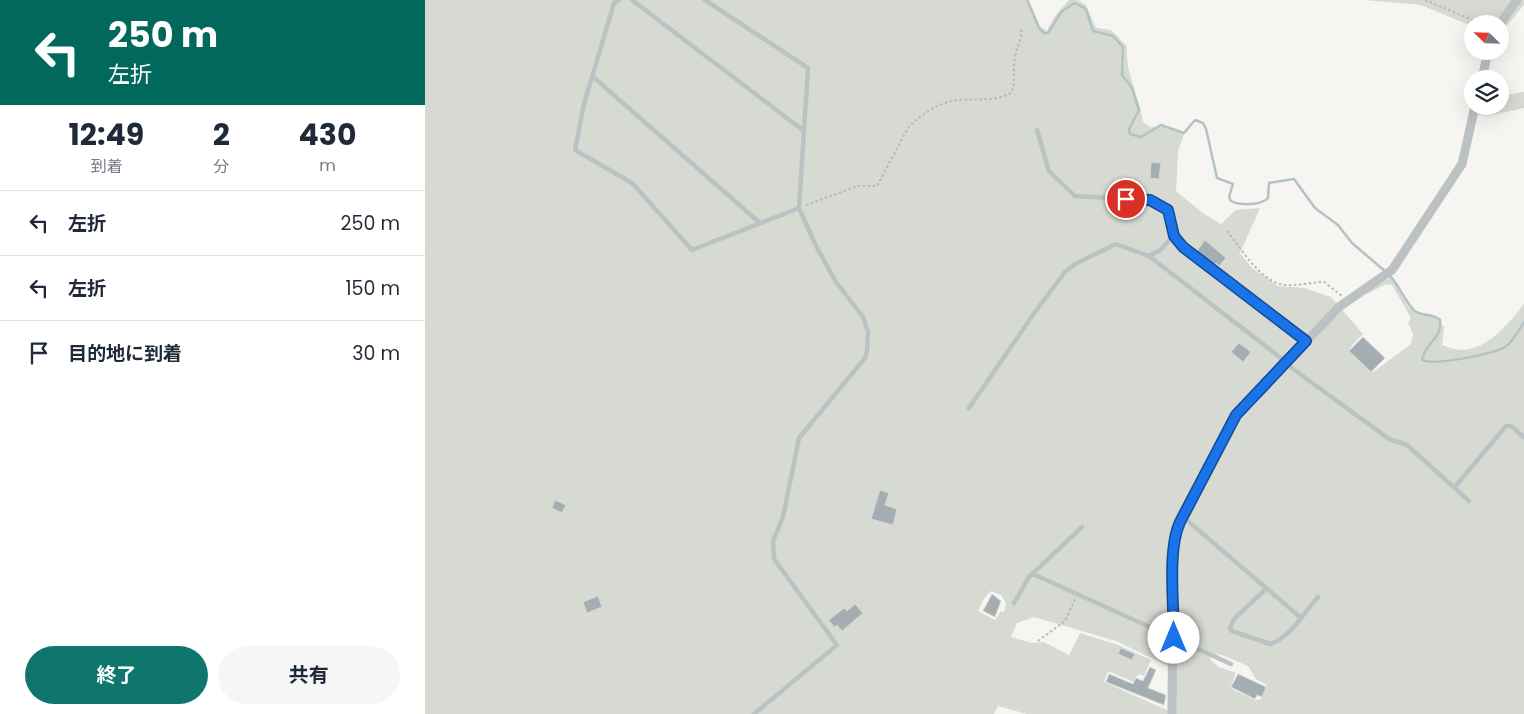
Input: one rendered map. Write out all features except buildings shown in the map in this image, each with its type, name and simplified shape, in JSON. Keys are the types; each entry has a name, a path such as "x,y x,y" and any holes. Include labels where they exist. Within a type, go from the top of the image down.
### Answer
{"street":[{"path":"1506,15 1517,0"},
{"path":"1172,714 1174,638 1173,549 1175,531 1182,516 1228,426 1248,401 1346,302 1392,270 1462,164 1473,115"}],"lane":[{"path":"619,0 614,3 592,76 575,150 632,183 693,250 799,208"},
{"path":"632,0 804,131"},
{"path":"705,0 808,68 799,208 816,246 836,282 863,317 869,332 867,351 859,365 799,438 783,517 773,546 774,559 837,645 754,714"},
{"path":"592,76 760,223"},
{"path":"1037,130 1049,171 1075,196 1142,199 1157,202 1168,210 1171,215 1174,236 1213,270 1306,341"},
{"path":"1149,256 1159,251 1174,236"},
{"path":"969,408 1065,272 1075,264 1116,244 1149,256 1285,363 1389,439 1407,445 1469,501"},
{"path":"1454,488 1506,426 1511,426 1524,437"},
{"path":"1182,516 1300,617"},
{"path":"1014,604 1033,574 1082,527"},
{"path":"1033,574 1231,664"},
{"path":"1267,588 1234,619 1230,628 1232,631 1270,644 1285,635 1318,597"}],"path":[{"path":"1425,0 1464,16"},
{"path":"799,208 857,186 877,186 908,128 916,120 942,104 953,101 979,101 1011,92 1014,87 1015,56 1022,37 1021,26"},
{"path":"1227,231 1248,260 1259,271 1282,284 1324,282 1335,288 1346,302"},
{"path":"1038,641 1065,622 1077,594"}],"shaded area":[{"path":"425,0 1029,0 1040,26 1047,31 1054,17 1069,0 1078,0 1086,5 1097,28 1111,30 1127,46 1128,66 1143,122 1150,127 1167,127 1184,134 1178,151 1176,191 1204,214 1221,224 1236,210 1260,208 1240,253 1252,268 1278,286 1304,288 1331,297 1363,334 1350,348 1373,372 1411,344 1413,334 1408,323 1411,318 1392,285 1386,284 1367,294 1367,292 1390,278 1400,290 1408,306 1416,313 1435,317 1444,327 1442,345 1455,349 1467,349 1489,340 1508,323 1524,304 1524,714 1027,714 998,706 994,714 425,714","holes":["991,591 1001,595 1006,603 1004,612 1001,611 995,620 978,611 983,600","1034,617 1116,641 1170,667 1169,711 1104,682 1108,671 1134,682 1138,674 1144,676 1151,660 1118,645 1080,633 1069,655 1044,642 1032,643 1011,637 1017,623","1213,654 1222,655 1248,666 1256,679 1267,685 1261,699 1255,700 1230,688 1236,673 1219,667 1210,659"]},
{"path":"1364,0 1524,0 1524,5 1509,23 1509,15 1464,15 1464,23 1421,5"},
{"path":"1524,92 1524,108 1509,111 1509,94"}],"waterway":[{"path":"1027,0 1039,28 1044,33 1048,33 1062,11 1075,3 1086,9 1093,31 1113,36 1123,47 1122,75 1132,88 1139,110 1129,129 1130,134 1141,137 1161,125 1184,133 1195,120 1203,123 1217,178 1233,184 1229,197 1231,201 1245,204 1261,202 1268,198 1269,183 1294,179 1315,208 1338,225 1352,243 1386,272"},
{"path":"1390,276 1415,311 1434,316 1440,320 1440,327 1436,337 1426,349 1422,360 1450,360 1477,356 1498,350 1511,342 1524,322"}],"route":[{"path":"1126,199 1150,200 1157,202 1168,210 1171,215 1171,226 1174,236 1183,247 1306,341 1248,401 1228,426 1175,531 1173,549 1174,638"}]}
